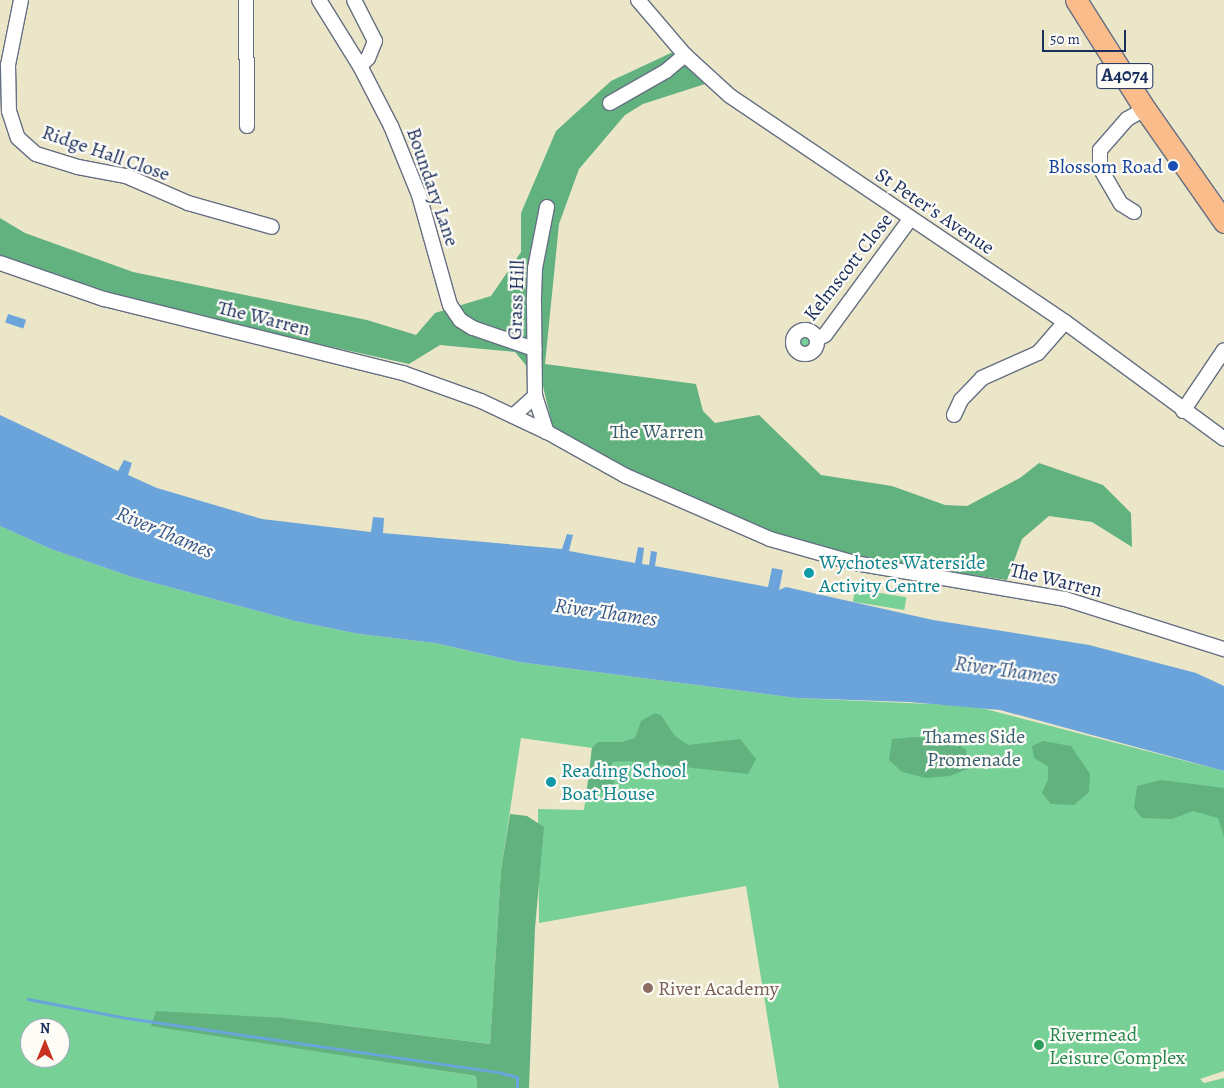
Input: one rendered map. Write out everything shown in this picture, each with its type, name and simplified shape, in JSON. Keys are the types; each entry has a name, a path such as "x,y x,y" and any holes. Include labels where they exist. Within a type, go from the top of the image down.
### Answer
{"main road":[{"name":"A4074","path":"1082,2 1144,109 1221,211"}],"street":[{"name":"Ridge Hall Close","path":"21,0 8,65 9,110 18,138 36,154 78,167 126,176 188,203 265,228"},
{"path":"246,0 247,126"},
{"name":"Boundary Lane","path":"319,0 360,66 390,126 419,194 450,305 460,320 473,328 534,349"},
{"path":"354,0 375,41 371,54 360,66"},
{"name":"St Peter's Avenue","path":"638,0 685,55 730,96 1065,322 1182,411 1224,439"},
{"path":"610,103 666,71 685,55"},
{"path":"1134,212 1121,204 1100,168 1096,148 1127,119 1144,109"},
{"name":"Grass Hill","path":"547,207 535,268 534,349 535,396 547,432"},
{"name":"Kelmscott Close","path":"817,339 825,335 911,218"},
{"name":"The Warren","path":"0,263 104,298 403,372 513,416 547,432 626,476 770,539 855,563 1065,599 1224,649"},
{"path":"954,415 961,400 982,378 1038,353 1065,322"},
{"path":"1182,411 1224,350"},
{"path":"513,416 535,396"}],"green space":[{"name":"The Warren","path":"675,51 705,84 643,104 625,115 579,169 559,224 545,364 696,384 703,411 715,423 759,415 821,475 892,486 945,505 967,506 1020,478 1039,463 1103,485 1131,513 1132,547 1092,522 1049,516 1022,539 1007,580 880,562 764,530 632,474 553,429 543,386 515,352 440,345 409,364 205,319 105,293 0,257 0,218 25,233 133,272 367,320 416,335 435,313 491,296 521,252 521,213 556,131 611,81"},
{"path":"801,335 807,335 811,342 807,349 801,349 797,345 797,339"},
{"name":"Thames Side Promenade","path":"0,526 51,549 132,577 295,621 359,634 435,643 519,662 796,698 974,706 1224,771 1224,1071 1200,1079 1204,1083 1224,1078 1224,1088 779,1088 746,886 539,923 538,809 584,810 592,748 521,738 501,870 490,1044 285,1018 151,1025 476,1076 477,1088 0,1088"},
{"path":"855,589 906,597 904,610 853,602"},
{"path":"655,713 661,715 675,736 688,745 740,739 756,759 748,774 630,761 612,762 614,783 605,792 587,792 592,748 598,742 622,742 635,738 641,721"},
{"path":"916,737 954,741 966,750 968,769 950,776 926,778 902,772 889,760 892,739"},
{"path":"1043,741 1071,746 1090,774 1089,792 1074,805 1051,804 1042,793 1048,780 1048,766 1034,758 1032,746"},
{"path":"1161,780 1224,788 1224,837 1218,818 1193,811 1172,819 1142,818 1134,808 1137,786"},
{"path":"510,814 527,816 544,827 535,928 529,1088 477,1088 476,1076 151,1026 156,1011 285,1018 490,1044 501,870"}],"water":[{"path":"8,314 26,320 23,328 5,323"},
{"name":"River Thames","path":"0,415 118,471 124,460 132,463 128,475 157,488 262,519 371,532 373,517 384,518 383,533 562,549 567,534 573,535 569,551 635,563 638,547 644,548 642,564 649,565 651,551 657,552 655,566 768,587 772,568 783,570 779,590 786,587 933,620 1089,645 1196,673 1224,686 1224,771 1000,710 909,702 796,698 519,662 435,643 359,634 295,621 132,577 51,549 0,526"}],"waterway":[{"path":"28,999 127,1018 498,1072 517,1077 517,1088"}],"place":[{"name":"Blossom Road","path":"1173,166"},
{"name":"Wychotes Waterside Activity Centre","path":"809,573"},
{"name":"Reading School Boat House","path":"551,782"},
{"name":"River Academy","path":"648,988"},
{"name":"Rivermead Leisure Complex","path":"1039,1045"}]}
